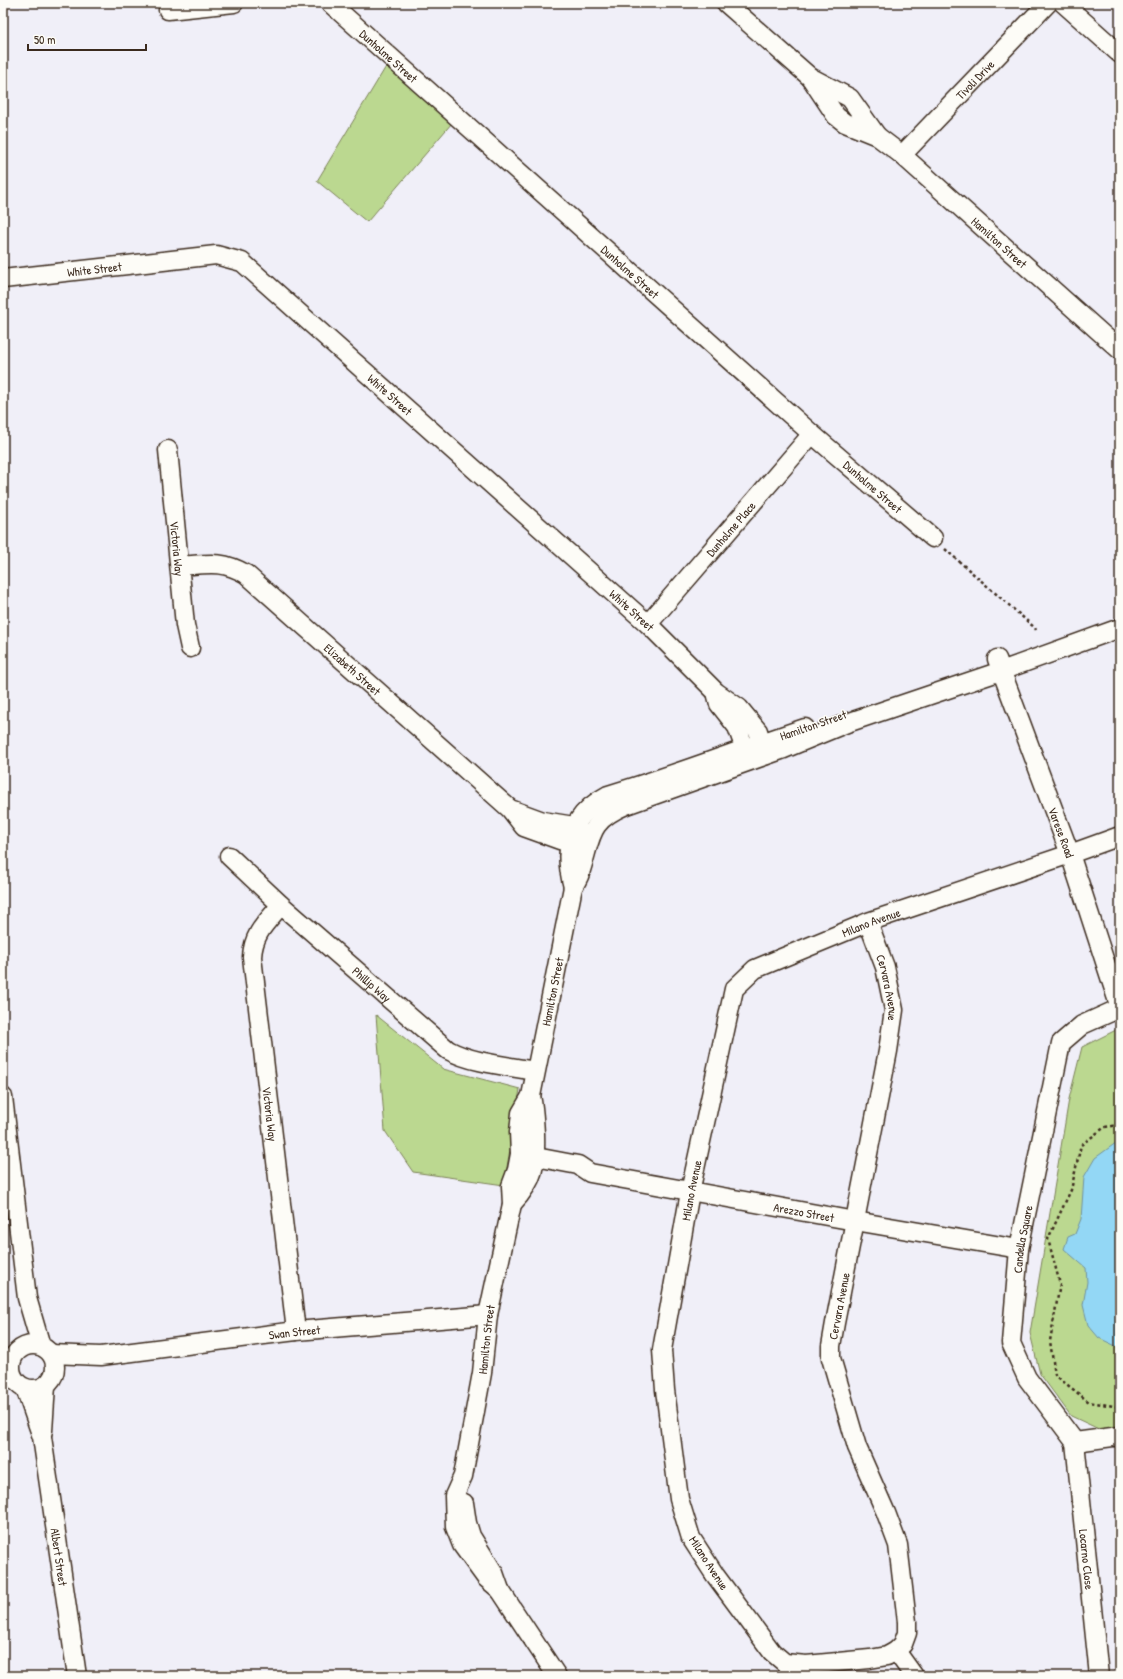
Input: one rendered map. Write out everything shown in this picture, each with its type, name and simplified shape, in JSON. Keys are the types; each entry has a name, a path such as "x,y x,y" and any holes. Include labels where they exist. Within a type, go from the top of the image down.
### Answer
{"street":[{"path":"168,10 234,3"},
{"name":"Dunholme Street","path":"330,3 812,434 933,538"},
{"name":"Hamilton Street","path":"726,3 810,77 850,98 877,136 902,156 1120,350"},
{"name":"Tivoli Drive","path":"902,156 1048,3"},
{"path":"1062,3 1120,54"},
{"name":"White Street","path":"3,279 216,255 242,262 648,624 716,692 731,701 745,714 758,731 764,748"},
{"name":"Dunholme Place","path":"648,624 812,434"},
{"name":"Victoria Way","path":"168,450 181,566 185,625 190,648"},
{"name":"Elizabeth Street","path":"181,566 219,563 233,567 246,574 510,809 543,821 580,839"},
{"name":"Hamilton Street","path":"557,1676 500,1590 494,1573 471,1536 467,1523 462,1476 482,1373 488,1315 512,1204 511,1186 527,1162 521,1113 531,1096 573,887 568,870 580,839 586,810 597,801 608,795 689,769 747,754 827,721 874,709 1113,624"},
{"name":"Varese Road","path":"999,665 1070,854 1120,1008"},
{"name":"White Street","path":"716,692 719,704 737,727 747,754"},
{"name":"Milano Avenue","path":"896,1651 887,1656 835,1663 806,1665 786,1663 772,1652 715,1575 691,1538 679,1499 662,1363 662,1350 665,1326 690,1192 734,989 755,969 868,922 1120,836"},
{"name":"Phillip Way","path":"229,856 281,905 448,1050 457,1055 535,1071"},
{"name":"Victoria Way","path":"281,905 258,932 253,943 252,957 296,1331"},
{"name":"Cervara Avenue","path":"868,922 885,967 894,1010 888,1051 834,1330 831,1358 857,1447 886,1513 898,1545 907,1633 903,1644 896,1651"},
{"name":"Candella Square","path":"1075,1442 1027,1378 1011,1343 1019,1249 1061,1043 1082,1025 1120,1008"},
{"path":"3,1098 27,1298 46,1350 55,1364 50,1380 34,1389 14,1381 11,1369 12,1357 27,1298"},
{"name":"Arezzo Street","path":"527,1162 578,1165 590,1173 690,1192 1019,1249"},
{"name":"Swan Street","path":"46,1350 101,1356 296,1331 488,1315"},
{"path":"12,1357 33,1345 46,1350"},
{"name":"Swan Street","path":"50,1380 101,1356"},
{"name":"Albert Street","path":"50,1380 42,1437 77,1676"},
{"name":"Albert Street","path":"14,1381 42,1437"},
{"path":"1075,1442 1120,1436"},
{"name":"Locarno Close","path":"1075,1442 1099,1676"},
{"path":"896,1651 914,1676"}],"path":[{"path":"933,538 1036,630"},
{"path":"1120,1125 1105,1127 1081,1145 1071,1190 1048,1239 1060,1284 1050,1341 1055,1375 1089,1402 1120,1407"}],"green space":[{"path":"387,65 452,123 367,222 317,181"},
{"path":"376,1015 443,1069 520,1089 504,1185 413,1172 385,1131"},
{"path":"1120,1028 1120,1429 1103,1431 1071,1416 1040,1374 1030,1333 1069,1099 1082,1047"}],"water":[{"path":"1120,1140 1120,1348 1099,1338 1088,1325 1083,1305 1087,1282 1086,1268 1064,1249 1068,1237 1075,1234 1081,1219 1084,1177 1095,1158"}]}
